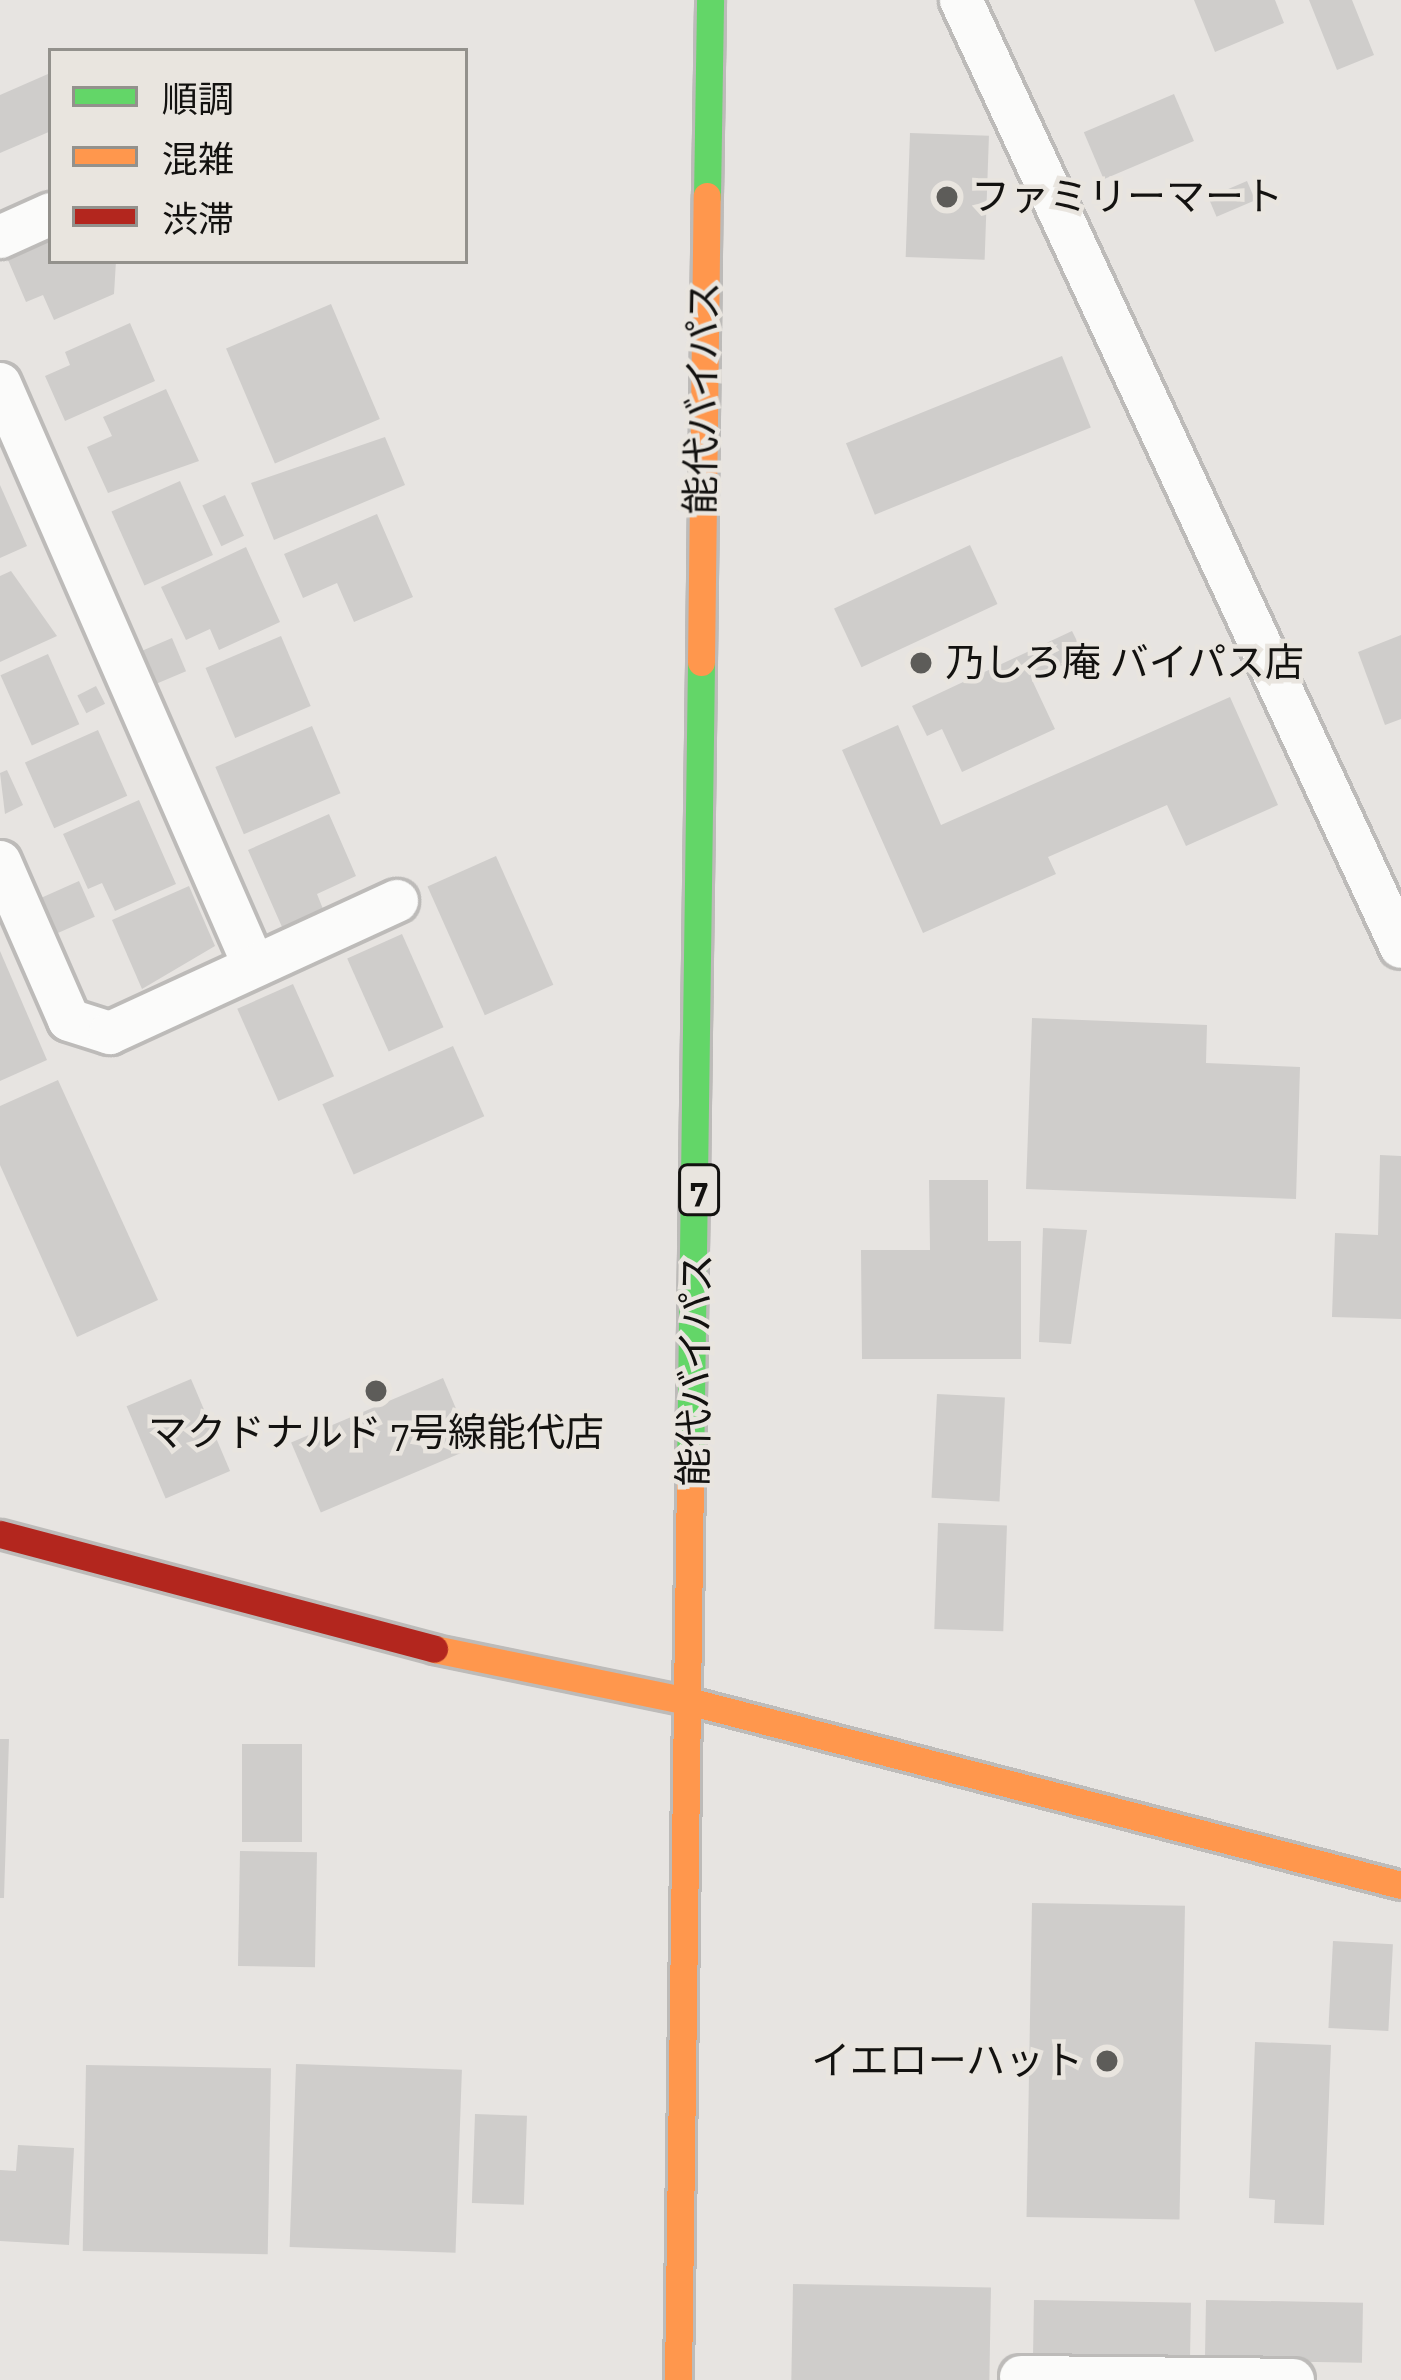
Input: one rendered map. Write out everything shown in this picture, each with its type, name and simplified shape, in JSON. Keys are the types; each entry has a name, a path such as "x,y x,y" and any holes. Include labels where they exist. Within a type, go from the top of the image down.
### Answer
{"main road":[{"name":"能代バイパス","path":"678,2380 710,0"},
{"path":"0,1534 348,1632 688,1701 1401,1885"}],"street":[{"path":"961,0 1401,946"},
{"path":"0,237 48,215"},
{"path":"0,384 254,966"},
{"path":"0,862 69,1020 110,1033 397,901"},
{"path":"1022,2377 1294,2380"}],"building":[{"path":"1194,0 1275,0 1284,23 1215,52"},
{"path":"1309,0 1352,0 1374,55 1337,70"},
{"path":"48,74 48,132 0,153 0,95"},
{"path":"1174,94 1194,141 1104,179 1084,132"},
{"name":"ファミリーマート","path":"910,133 989,136 985,260 906,257"},
{"path":"1247,181 1255,200 1217,217 1208,197"},
{"path":"48,234 48,264 116,264 114,294 54,320 43,295 26,302 5,253"},
{"path":"331,304 380,419 275,464 226,349"},
{"path":"130,323 155,381 65,421 45,376 70,365 65,352"},
{"path":"1062,356 1091,427 875,515 846,443"},
{"path":"166,389 199,461 108,493 87,447 112,436 103,417"},
{"path":"385,437 405,485 274,540 251,483"},
{"path":"180,481 213,555 144,586 111,512"},
{"path":"0,485 27,546 0,558"},
{"path":"225,495 244,536 221,546 202,506"},
{"path":"377,514 413,597 354,622 337,583 303,598 284,554"},
{"path":"970,545 997,604 862,667 834,608"},
{"path":"246,547 280,622 219,650 210,629 186,640 161,587"},
{"path":"11,571 57,636 0,662 0,576"},
{"path":"1072,631 1084,655 1032,680 1055,729 962,772 942,729 927,736 912,706"},
{"path":"1401,635 1401,719 1385,725 1358,652"},
{"path":"281,636 311,706 235,738 206,668"},
{"path":"172,638 186,671 147,688 133,654"},
{"path":"48,654 79,724 32,745 0,675"},
{"path":"96,686 105,704 86,713 77,696"},
{"path":"1230,697 1278,805 1186,846 1167,805 1048,857 1056,874 923,933 842,750 898,725 941,825"},
{"path":"312,726 341,793 244,834 215,767"},
{"path":"98,730 127,796 54,828 25,763"},
{"path":"7,770 23,805 5,814 0,773"},
{"path":"139,800 176,884 115,911 102,883 88,889 63,834"},
{"path":"329,814 356,876 317,894 323,909 282,927 248,850"},
{"path":"496,856 553,985 485,1015 427,887"},
{"path":"79,881 95,917 56,934 40,898"},
{"path":"189,886 215,946 142,989 112,920"},
{"path":"402,934 443,1027 389,1052 347,958"},
{"path":"0,951 47,1060 0,1081"},
{"path":"293,984 334,1076 278,1101 237,1009"},
{"path":"1032,1018 1207,1025 1206,1063 1300,1067 1296,1199 1026,1189"},
{"path":"453,1046 484,1116 354,1175 322,1104"},
{"path":"58,1080 158,1300 77,1337 0,1165 0,1106"},
{"path":"1380,1155 1401,1156 1401,1319 1332,1317 1335,1233 1378,1235"},
{"path":"929,1180 988,1180 988,1241 1021,1241 1021,1359 862,1359 861,1250 930,1250"},
{"path":"1043,1228 1087,1230 1071,1344 1039,1342"},
{"path":"443,1378 473,1448 321,1512 291,1442"},
{"path":"191,1379 230,1471 166,1498 127,1406"},
{"path":"937,1394 1005,1398 999,1501 932,1498"},
{"path":"938,1523 1007,1525 1003,1631 934,1629"},
{"path":"0,1739 9,1739 4,1898 0,1898"},
{"path":"242,1744 302,1744 302,1842 242,1842"},
{"path":"240,1851 317,1852 315,1967 238,1966"},
{"name":"イエローハット","path":"1032,1903 1185,1906 1179,2220 1027,2217"},
{"path":"1333,1941 1393,1944 1388,2031 1328,2028"},
{"path":"1255,2042 1331,2045 1324,2225 1274,2223 1275,2200 1249,2198"},
{"path":"296,2064 462,2070 456,2253 290,2247"},
{"path":"86,2065 271,2068 268,2254 83,2251"},
{"path":"475,2114 527,2116 524,2205 472,2203"},
{"path":"18,2145 74,2148 69,2245 0,2241 0,2170 16,2171"},
{"path":"793,2284 991,2287 989,2380 791,2380"},
{"path":"1034,2300 1191,2303 1190,2364 1033,2361"},
{"path":"1206,2300 1363,2303 1362,2363 1205,2360"}],"traffic: fast":[{"path":"707,196 710,0"},
{"path":"690,1472 701,662"}],"traffic: slow":[{"path":"701,662 707,196"},
{"path":"678,2380 690,1472"},
{"path":"434,1649 688,1701 1401,1885"}],"traffic: jam":[{"path":"0,1534 434,1649"}],"place":[{"name":"ファミリーマート","path":"947,197"},
{"name":"乃しろ庵 バイパス店","path":"921,663"},
{"name":"マクドナルド 7号線能代店","path":"376,1391"},
{"name":"イエローハット","path":"1107,2061"}]}
